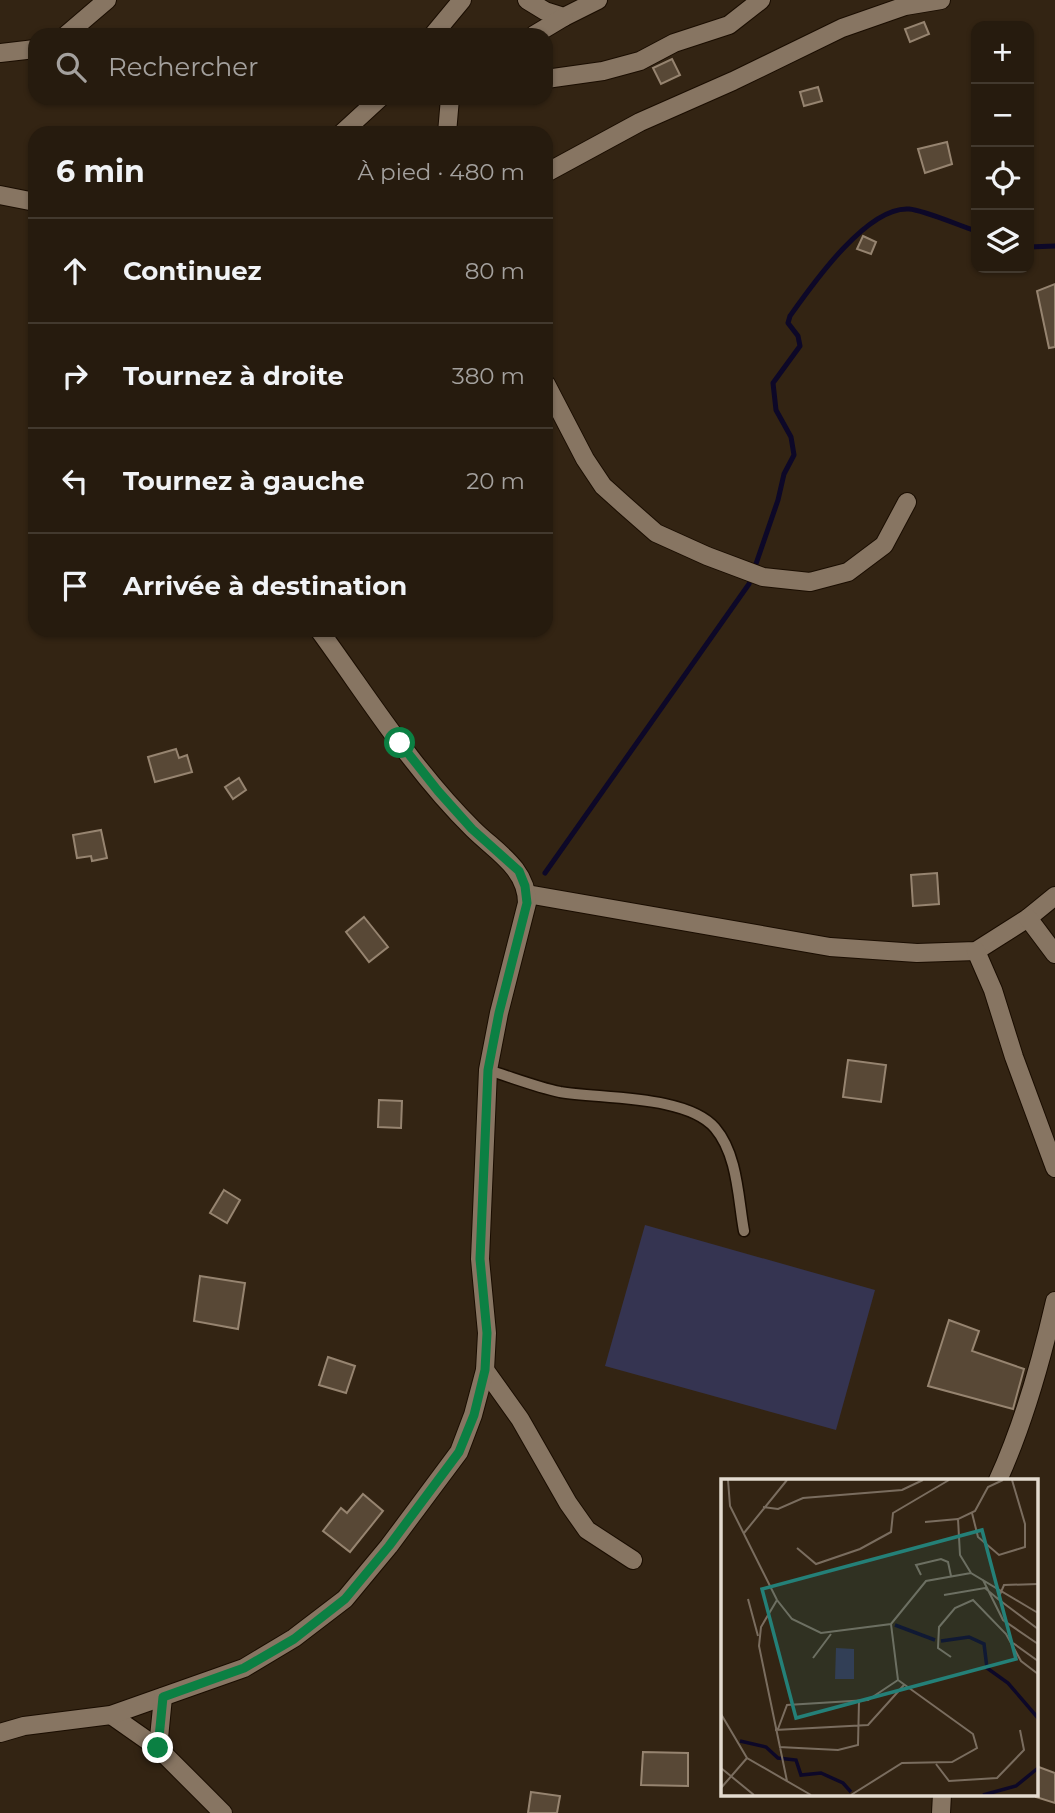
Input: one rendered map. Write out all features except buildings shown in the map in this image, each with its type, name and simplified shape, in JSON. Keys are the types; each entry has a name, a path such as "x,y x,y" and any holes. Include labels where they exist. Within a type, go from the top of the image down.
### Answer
{"street":[{"path":"74,28 107,0"},
{"path":"439,28 462,0"},
{"path":"527,0 545,11 564,17"},
{"path":"546,28 598,0"},
{"path":"553,78 603,71 640,61 674,43 729,25 761,0"},
{"path":"553,169 640,122 842,28 909,3 942,0"},
{"path":"0,53 28,50"},
{"path":"350,126 372,105"},
{"path":"448,126 449,105"},
{"path":"0,195 28,201"},
{"path":"553,397 585,459 603,486 656,533 763,577 810,582 848,572 884,545 906,502"},
{"path":"0,1733 24,1726 111,1715 244,1668 294,1639 345,1599 389,1546 459,1452 474,1415 485,1370 487,1333 480,1259 488,1070 527,894 519,871 472,829 438,791 324,637"},
{"path":"527,894 830,947 917,953 976,951 1028,918 1055,896"},
{"path":"1028,918 1055,954"},
{"path":"976,951 993,990 1014,1057 1055,1168"},
{"path":"998,1479 1016,1441 1045,1345 1055,1301"},
{"path":"485,1370 520,1419 568,1503 587,1530 632,1560"},
{"path":"158,1748 163,1697"},
{"path":"111,1715 158,1748 223,1813"}],"lane":[{"path":"488,1070 559,1092 686,1108 715,1128 731,1157 744,1231"}],"shaded area":[{"path":"645,1225 875,1290 836,1430 605,1366"}],"waterway":[{"path":"545,873 749,584 778,500 784,474 794,455 791,437 776,410 773,383 800,346 798,336 788,323 790,316 842,250 859,233 893,211 916,210 971,229"},
{"path":"1034,247 1055,246"}],"route":[{"path":"158,1748 163,1697 244,1668 294,1639 345,1599 389,1546 459,1452 474,1415 485,1370 487,1333 480,1259 488,1070 527,894 519,871 472,829 400,743"}]}
